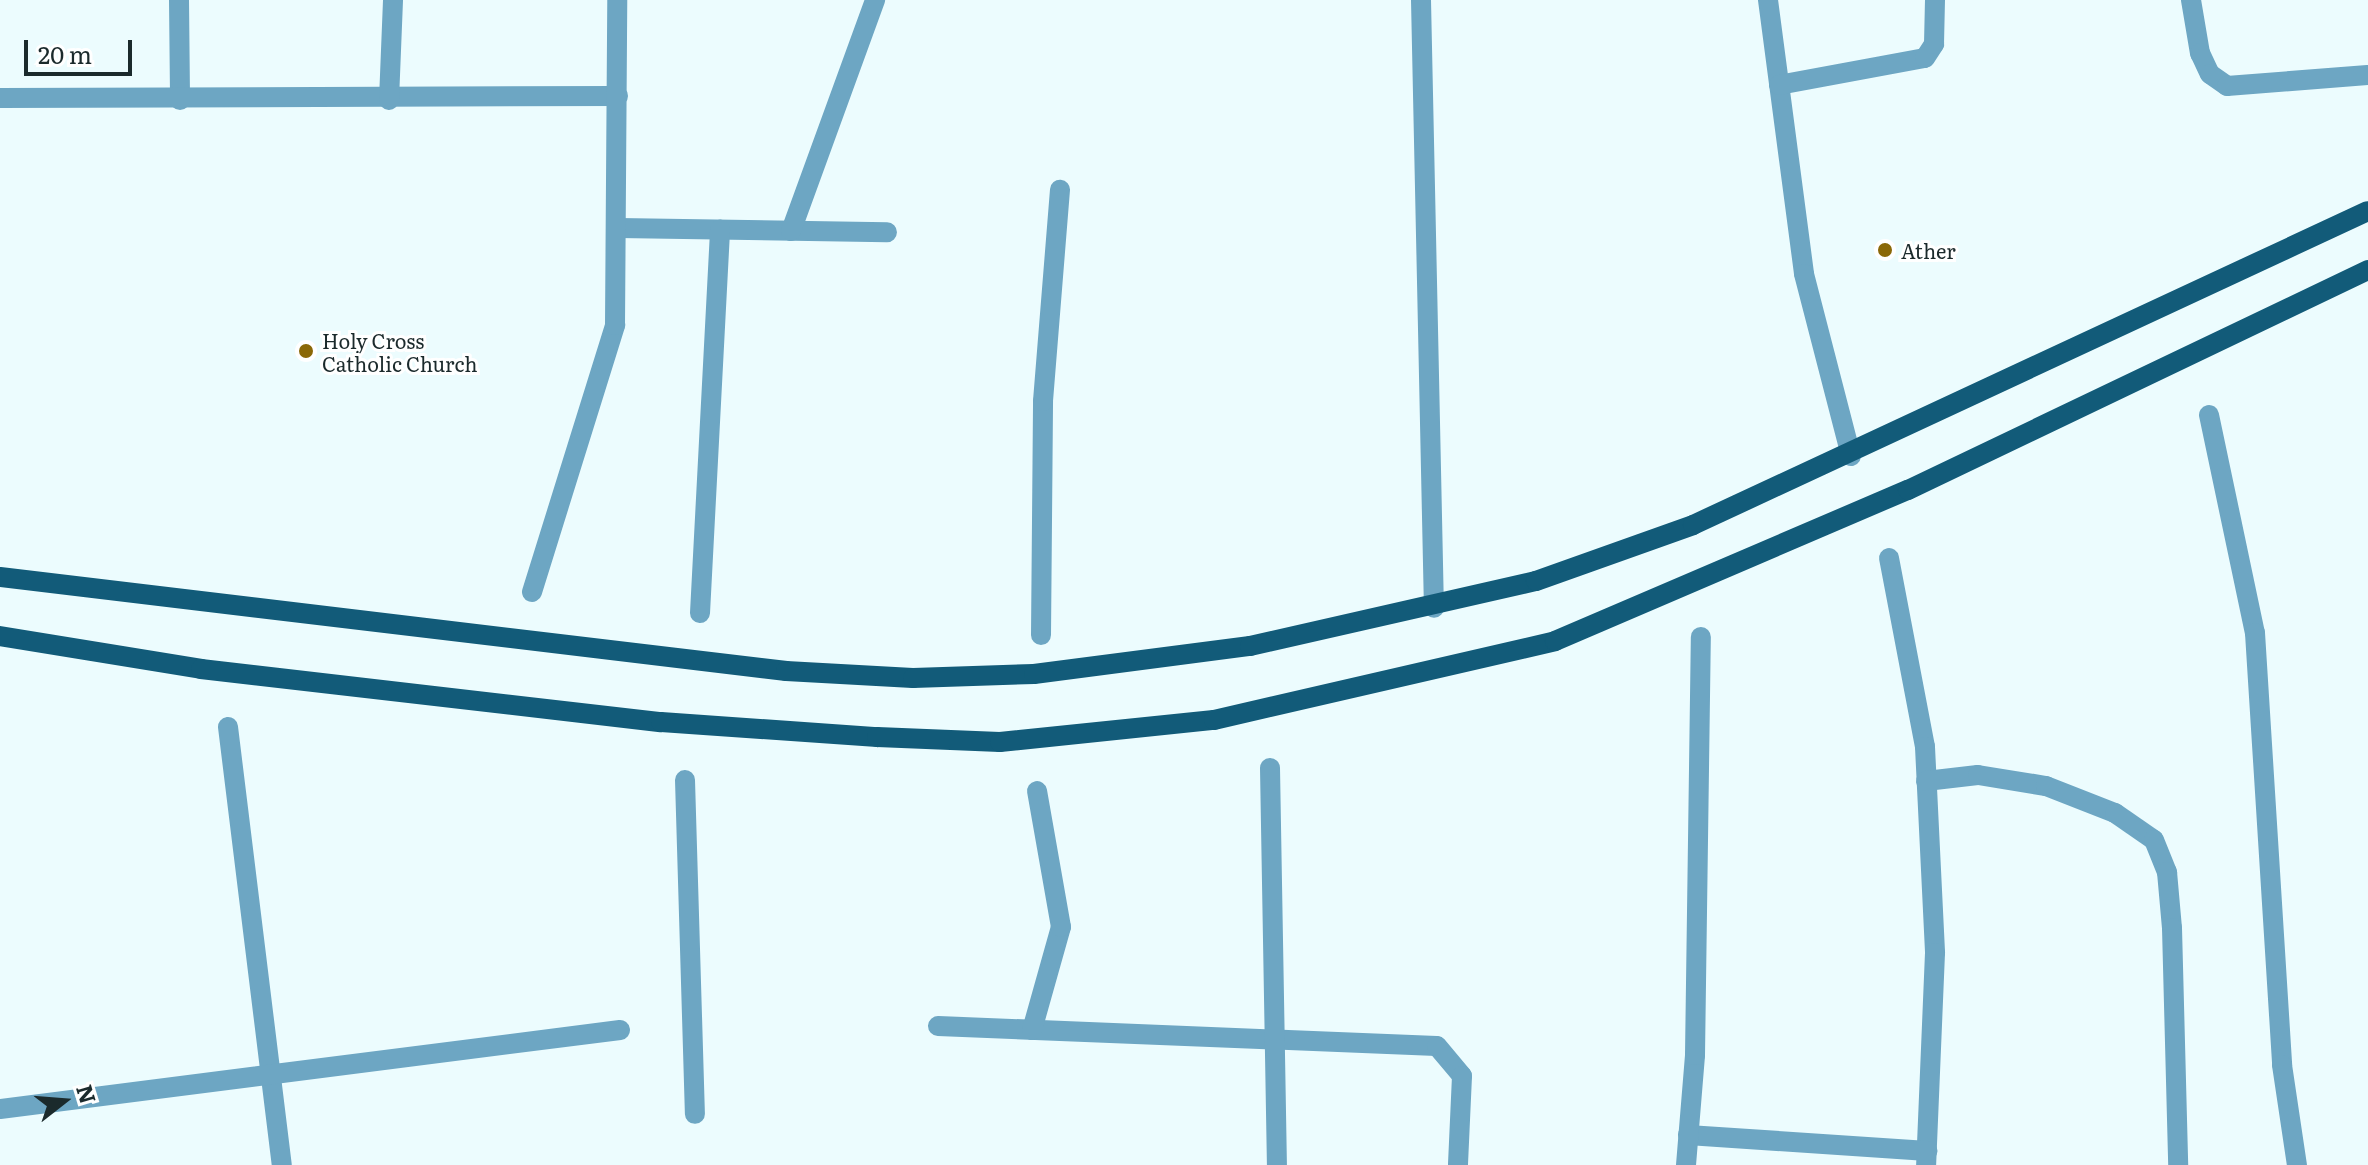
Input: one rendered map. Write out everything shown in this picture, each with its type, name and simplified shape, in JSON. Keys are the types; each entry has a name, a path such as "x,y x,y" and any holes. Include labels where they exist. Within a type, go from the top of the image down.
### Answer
{"main road":[{"path":"0,577 786,671 913,678 1034,674 1250,646 1434,608 1693,525 1851,456 2368,211"},
{"path":"0,636 201,669 661,722 877,737 1000,742 1214,720 1555,641 1908,490 2368,270"}],"street":[{"path":"179,0 180,100"},
{"path":"389,100 393,0"},
{"path":"532,592 607,360 619,228 617,0"},
{"path":"791,231 875,0"},
{"path":"1421,0 1434,608"},
{"path":"1768,0 1804,274 1851,456"},
{"path":"1779,85 1925,58 1934,44 1935,0"},
{"path":"2191,0 2200,53 2210,74 2227,86 2368,75"},
{"path":"0,98 389,100 618,96"},
{"path":"1041,635 1043,401 1060,190"},
{"path":"619,228 887,232"},
{"path":"700,613 720,230"},
{"path":"2209,415 2255,633 2282,1065 2297,1165"},
{"path":"1688,1135 1927,1158 1935,953 1926,781 1916,684 1889,558"},
{"path":"1686,1165 1701,637"},
{"path":"228,727 282,1165"},
{"path":"1270,768 1277,1165"},
{"path":"1926,781 1978,775 2046,786 2115,813 2154,840 2167,872 2172,928 2178,1165"},
{"path":"685,780 695,1114"},
{"path":"1032,1030 1061,927 1037,791"},
{"path":"938,1026 1437,1046 1462,1076 1458,1165"},
{"path":"0,1109 271,1072 620,1030"}],"place":[{"name":"Ather","path":"1885,250"},
{"name":"Holy Cross Catholic Church","path":"306,351"}]}
